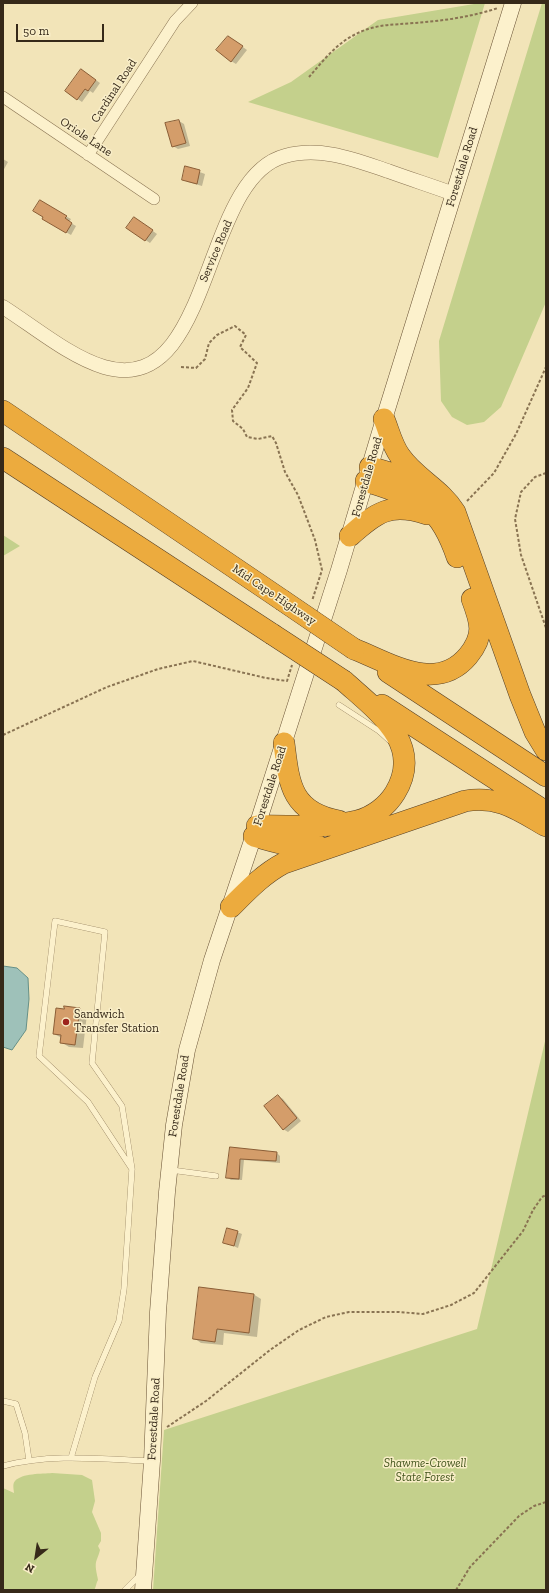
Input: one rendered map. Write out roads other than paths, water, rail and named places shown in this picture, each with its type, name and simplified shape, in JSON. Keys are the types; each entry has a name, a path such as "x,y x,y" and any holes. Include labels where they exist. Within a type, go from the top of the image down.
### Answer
{"highway":[{"name":"Mid Cape Highway","path":"3,411 354,649 546,776"},
{"path":"354,649 416,673 434,675 444,673 459,665 475,646 480,633 479,619 453,543 444,497 415,473 400,457 393,444 384,419"},
{"path":"3,458 546,812"},
{"path":"368,474 408,477 429,485"},
{"path":"368,474 423,504 447,515 535,732 546,750"},
{"path":"350,536 374,515 392,510 410,509 447,515"},
{"path":"256,831 355,821 372,815 384,807 393,796 400,783 404,768 403,752 398,736 388,722 344,681"},
{"path":"284,743 290,783 300,802 321,816 347,822"},
{"path":"231,907 258,880 275,868 340,843 454,804 475,799 500,802 546,826"},
{"path":"256,831 284,844 304,848 340,843"}],"main road":[{"name":"Forestdale Road","path":"143,1590 154,1435 158,1312 168,1170 178,1098 187,1050 212,960 256,831 350,536 384,419 454,194 506,5"}],"street":[{"name":"Cardinal Road","path":"88,155 175,20 192,3"},
{"name":"Oriole Lane","path":"3,97 154,199"},
{"name":"Service Road","path":"3,307 68,350 94,363 104,367 124,370 142,367 161,357 174,343 193,307 227,224 241,195 255,174 274,160 284,156 308,152 327,154 364,163 454,194"}],"lane":[{"path":"338,705 379,731 403,752"},
{"path":"71,1458 95,1377 119,1321 124,1289 132,1169 122,1106 92,1064 105,932 55,922 39,1056 88,1102 132,1169"},
{"path":"168,1170 216,1176"},
{"path":"3,1401 16,1404 25,1433 29,1460"},
{"path":"3,1466 29,1460 71,1458 152,1461"},
{"path":"125,1590 144,1571"}],"water":[{"path":"3,966 17,968 28,978 29,999 26,1030 12,1050 3,1047"}],"place":[{"name":"Sandwich Transfer Station","path":"66,1022"}],"park label":[{"name":"Shawme-Crowell State Forest","path":"425,1471"}]}
